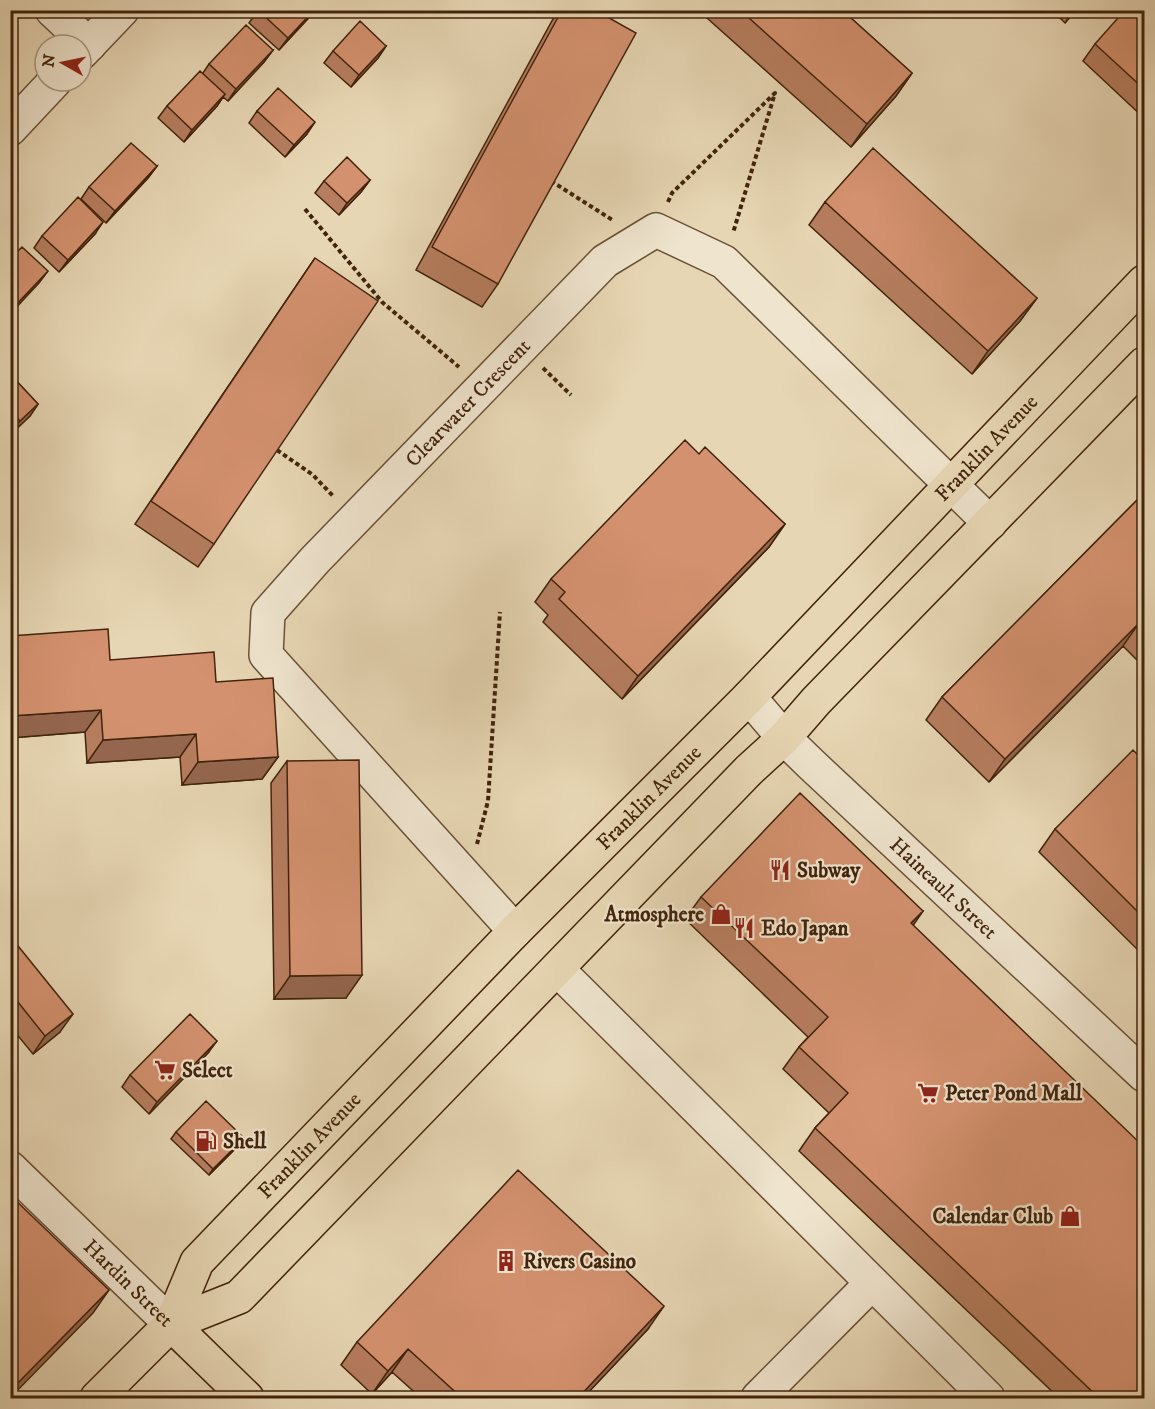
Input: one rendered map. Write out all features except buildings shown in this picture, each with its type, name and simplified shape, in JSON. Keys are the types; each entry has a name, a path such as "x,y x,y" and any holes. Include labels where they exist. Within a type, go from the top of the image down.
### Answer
{"main road":[{"name":"Franklin Avenue","path":"97,1398 171,1324 197,1262 515,931 749,697 1144,282"},
{"name":"Franklin Avenue","path":"171,1324 238,1297 749,770 784,738 816,701 1144,364"},
{"name":"Hardin Street","path":"171,1324 247,1398"}],"street":[{"path":"52,10 71,33"},
{"path":"93,41 122,10"},
{"path":"10,129 44,93"},
{"path":"649,234 724,262 990,523"},
{"name":"Clearwater Crescent","path":"515,931 266,655 268,613 355,518 605,261 649,234"},
{"name":"Haineault Street","path":"749,697 784,738 1144,1075"},
{"path":"557,969 988,1398"},
{"name":"Hardin Street","path":"10,1168 171,1324"},
{"path":"758,1398 872,1283"}],"path":[{"path":"551,181 649,234 672,193 775,93 724,262"},
{"path":"305,209 382,302 483,387"},
{"path":"521,347 571,395"},
{"path":"277,450 313,475 355,518"},
{"path":"468,880 488,801 500,612"}],"place":[{"name":"Subway","path":"780,870"},
{"name":"Atmosphere","path":"721,914"},
{"name":"Edo Japan","path":"744,928"},
{"name":"Select","path":"165,1070"},
{"name":"Peter Pond Mall","path":"928,1093"},
{"name":"Shell","path":"206,1141"},
{"name":"Calendar Club","path":"1070,1216"},
{"name":"Rivers Casino","path":"506,1261"}]}
